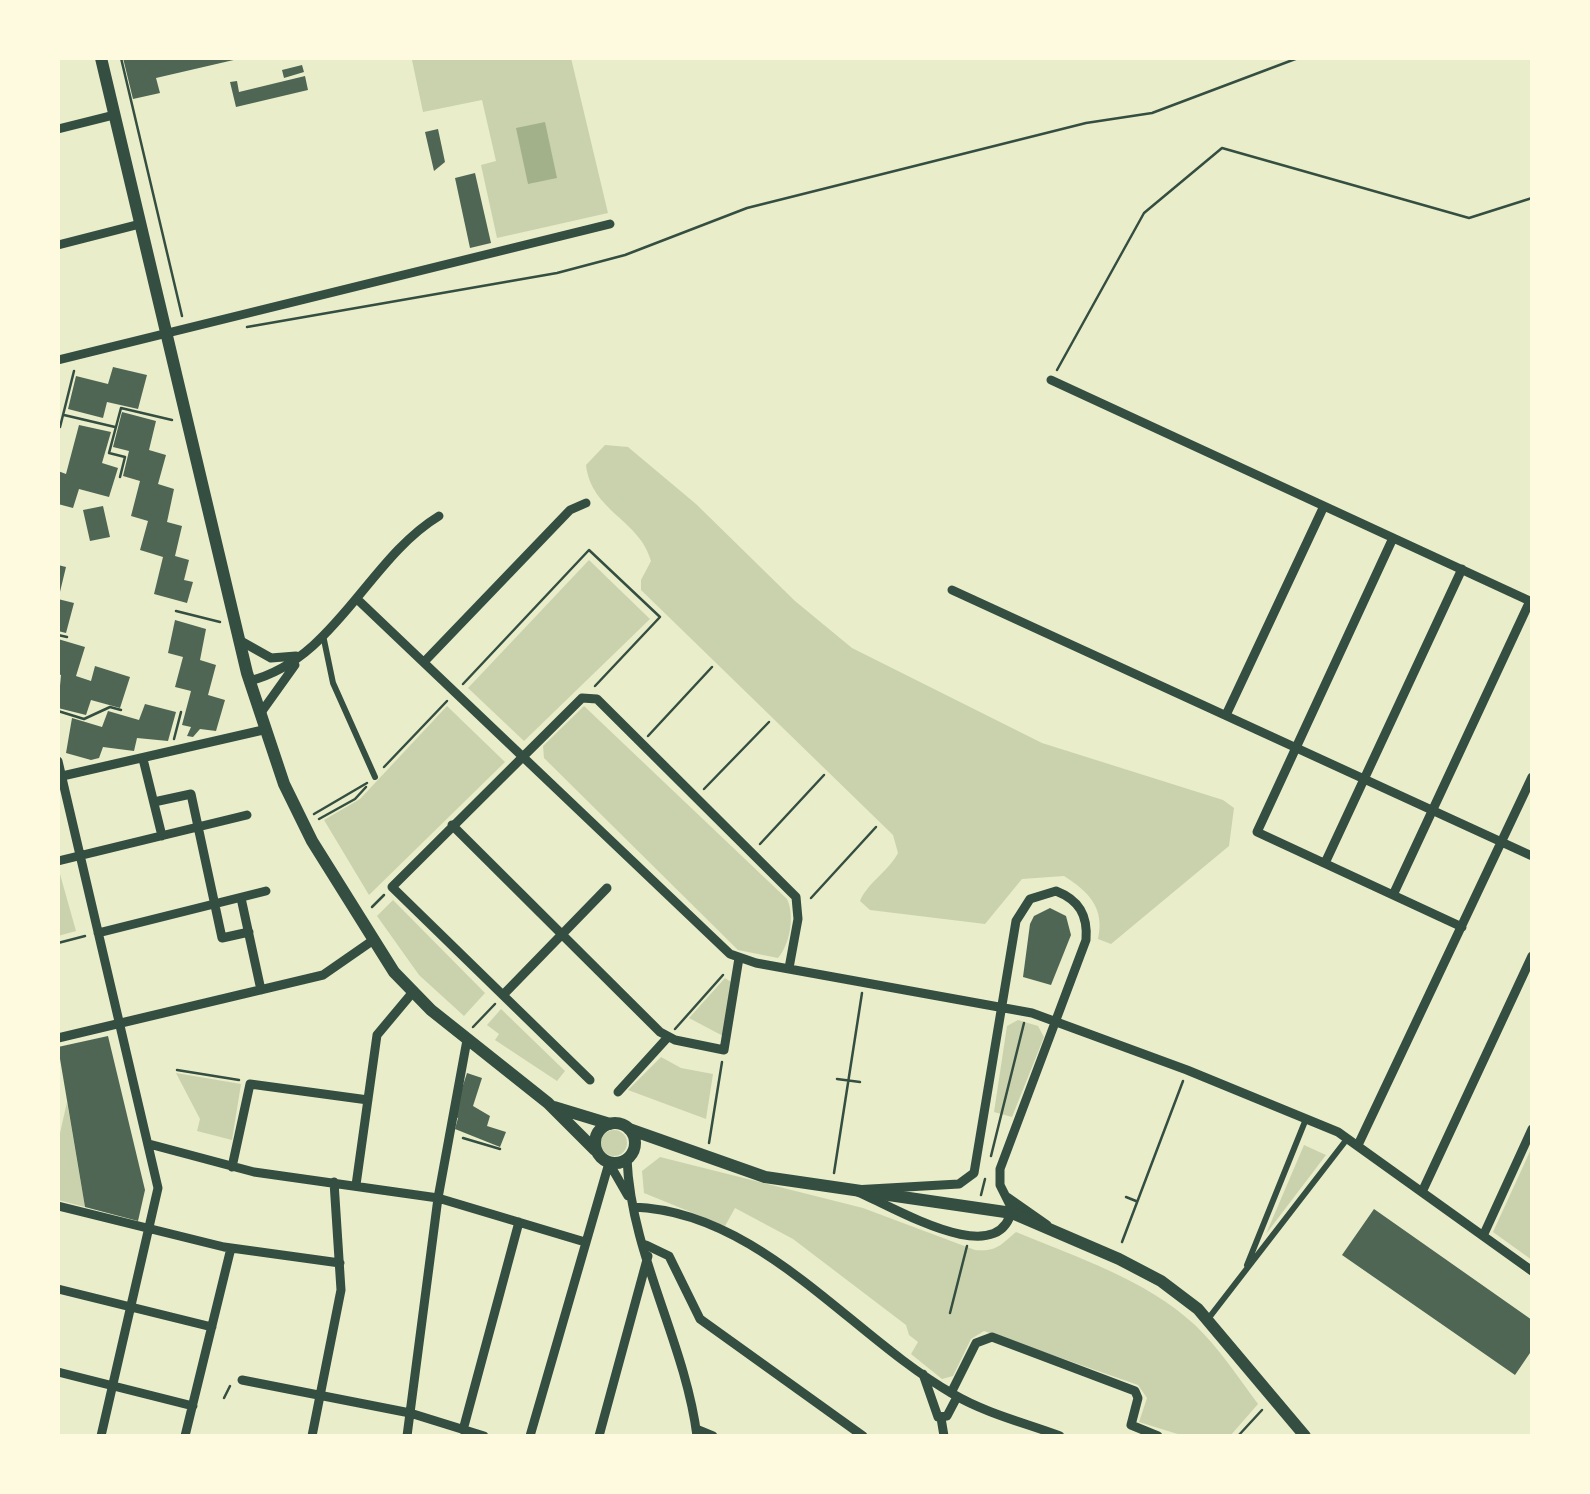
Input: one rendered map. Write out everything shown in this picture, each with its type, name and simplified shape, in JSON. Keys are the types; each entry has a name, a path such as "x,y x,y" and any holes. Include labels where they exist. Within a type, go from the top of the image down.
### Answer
{"main road":[{"path":"101,58 250,682 261,723 303,824 372,941 412,992 548,1103 609,1163 657,1148 680,1150"},
{"path":"548,1103 746,1172 1012,1213 1048,1228 1116,1258 1174,1290 1208,1320 1305,1436"},
{"path":"596,1150 598,1131 610,1124"},
{"path":"629,1129 635,1142 630,1157"}],"street":[{"path":"58,129 114,115"},
{"path":"58,244 140,224"},
{"path":"58,360 610,224"},
{"path":"1052,380 1532,601 1393,895"},
{"path":"424,662 570,510 586,503"},
{"path":"1226,715 1324,506"},
{"path":"59,777 170,752 261,723 304,654 421,528 439,516"},
{"path":"1393,538 1257,832 1462,928"},
{"path":"1325,863 1462,569"},
{"path":"952,590 1532,856"},
{"path":"356,598 726,950 739,958 1027,1012 1187,1070 1348,1138 1532,1271"},
{"path":"238,633 271,658 304,654"},
{"path":"323,634 334,683 372,779"},
{"path":"250,682 280,670 304,654"},
{"path":"590,1080 392,887 523,753 590,696 796,897 798,918 789,968"},
{"path":"143,759 162,836"},
{"path":"58,760 158,1188 100,1436"},
{"path":"1358,1145 1532,777"},
{"path":"154,802 191,794 222,938 249,932"},
{"path":"58,861 248,815"},
{"path":"452,826 668,1037 724,1050 739,958"},
{"path":"503,995 607,888"},
{"path":"1056,891 1078,904 1087,926 1083,952 1000,1169 1012,1213 1000,1233 970,1238 853,1190 959,1184 974,1173 1020,910 1030,899 1056,891"},
{"path":"98,933 266,892"},
{"path":"241,898 261,990"},
{"path":"58,1038 329,973 372,941"},
{"path":"1422,1192 1532,956"},
{"path":"356,1186 377,1035 412,992"},
{"path":"618,1092 668,1037"},
{"path":"407,1436 438,1198 465,1038"},
{"path":"232,1167 248,1085 368,1100"},
{"path":"1243,1275 1306,1118"},
{"path":"1483,1236 1532,1128"},
{"path":"1208,1320 1348,1138"},
{"path":"149,1144 232,1167 438,1198 585,1242"},
{"path":"630,1157 632,1204"},
{"path":"609,1163 632,1204 647,1249 697,1433 713,1436"},
{"path":"530,1436 609,1163"},
{"path":"312,1436 340,1301 334,1182"},
{"path":"1004,1194 1048,1228"},
{"path":"632,1204 680,1216 760,1252 954,1395 1060,1436"},
{"path":"58,1206 231,1248 340,1264"},
{"path":"463,1430 519,1222"},
{"path":"185,1436 231,1248"},
{"path":"599,1436 647,1249"},
{"path":"647,1249 669,1256 696,1316 863,1436"},
{"path":"58,1289 212,1327"},
{"path":"941,1418 947,1416 976,1343 988,1336 1135,1392 1138,1398 1126,1436"},
{"path":"58,1372 192,1406"},
{"path":"923,1374 932,1410 941,1418 944,1436"},
{"path":"242,1380 410,1413 484,1436"},
{"path":"1131,1425 1158,1436"}],"path":[{"path":"120,58 184,328"},
{"path":"214,320 235,328 251,327 557,273 625,255 747,208 1086,123 1152,113 1298,58"},
{"path":"1052,380 1144,213 1222,148 1469,218 1532,198"},
{"path":"60,428 78,356"},
{"path":"120,477 125,457 109,453 121,408 188,424"},
{"path":"63,414 116,427"},
{"path":"303,824 372,779 589,550 660,617 602,677 590,696"},
{"path":"176,611 238,633"},
{"path":"58,635 67,638"},
{"path":"641,743 712,667"},
{"path":"58,711 84,719 110,707 121,710"},
{"path":"170,752 181,712"},
{"path":"696,797 769,722"},
{"path":"752,852 824,775"},
{"path":"811,898 876,827"},
{"path":"360,920 392,887"},
{"path":"58,942 98,933"},
{"path":"668,1037 739,958"},
{"path":"832,1187 863,982"},
{"path":"465,1038 503,995"},
{"path":"1007,1094 1027,1012"},
{"path":"711,1129 724,1050"},
{"path":"178,1070 248,1085"},
{"path":"1116,1258 1187,1070"},
{"path":"837,1079 860,1082"},
{"path":"1167,1124 1177,1128"},
{"path":"448,1134 500,1150"},
{"path":"1126,1197 1137,1201"},
{"path":"1238,1436 1273,1398"}],"shaded area":[{"path":"571,58 608,213 497,238 481,165 496,161 482,100 423,112 412,60"},
{"path":"545,122 557,178 528,184 516,128"},
{"path":"605,445 628,447 696,504 795,601 852,648 1042,743 1223,800 1234,808 1229,846 1111,944 1098,939 1099,918 1093,902 1064,876 1022,879 985,924 870,910 860,901 898,853 893,835 641,590 641,580 651,561 645,547 597,494 586,465"},
{"path":"589,560 650,619 524,741 468,688"},
{"path":"447,706 505,762 369,895 324,820 360,799"},
{"path":"584,706 787,899 790,930 778,958 738,950 544,758 543,746"},
{"path":"58,867 76,931 58,936"},
{"path":"393,900 485,993 464,1016 419,975 377,916"},
{"path":"725,978 731,982 723,1036 689,1018"},
{"path":"501,1009 565,1071 557,1081 495,1040 499,1034 487,1025"},
{"path":"1018,1020 1038,1026 1044,1037 1012,1117 994,1112 1007,1026"},
{"path":"661,1057 681,1068 713,1074 706,1119 628,1090"},
{"path":"176,1073 241,1084 232,1140 197,1131 200,1119"},
{"path":"67,1102 85,1207 58,1200 58,1142"},
{"path":"614,1130 623,1134 627,1143 623,1152 614,1156 605,1152 601,1143 605,1134"},
{"path":"1304,1145 1326,1155 1266,1234"},
{"path":"1532,1147 1532,1260 1493,1232"},
{"path":"660,1157 863,1208 975,1250 994,1248 1016,1232 1087,1261 1155,1295 1195,1325 1258,1404 1230,1436 1184,1436 1139,1422 1147,1398 1138,1385 984,1331 971,1339 953,1376 942,1379 911,1354 918,1342 909,1335 906,1325 793,1239 735,1208 725,1226 644,1193 642,1171"}],"building":[{"path":"123,58 238,59 156,78 160,93 133,99"},
{"path":"302,65 304,72 284,78 282,70"},
{"path":"305,76 308,90 236,107 230,82 237,81 239,92"},
{"path":"438,129 445,162 434,171 425,132"},
{"path":"475,173 491,243 470,248 455,178"},
{"path":"113,367 147,375 138,409 107,402 103,418 68,409 76,376 108,384"},
{"path":"122,412 156,421 149,450 166,455 158,484 174,489 167,522 182,526 175,556 189,560 184,580 193,582 187,603 154,594 163,557 140,550 148,521 131,516 140,481 123,476 129,451 113,447"},
{"path":"79,425 111,432 102,463 118,468 109,497 79,489 73,508 58,504 58,471 66,474"},
{"path":"103,506 110,537 90,541 83,510"},
{"path":"58,565 66,567 59,596 58,596"},
{"path":"58,599 74,603 66,633 58,631"},
{"path":"175,620 206,629 200,660 216,665 208,695 225,700 216,731 200,729 193,737 187,736 191,727 182,725 191,691 175,687 183,657 168,653"},
{"path":"58,639 85,647 76,676 91,681 95,666 130,677 120,708 91,700 86,715 58,708"},
{"path":"145,704 176,712 168,741 137,738 134,751 103,747 99,758 91,760 66,753 72,718 102,727 108,711 139,720"},
{"path":"1050,908 1066,916 1071,935 1051,985 1023,977 1030,924 1034,916"},
{"path":"108,1036 145,1190 138,1221 85,1207 58,1047"},
{"path":"467,1073 482,1078 473,1106 490,1116 487,1126 506,1132 500,1147 455,1129 458,1118 453,1116"},
{"path":"1374,1209 1532,1320 1532,1350 1515,1375 1342,1255"}]}
